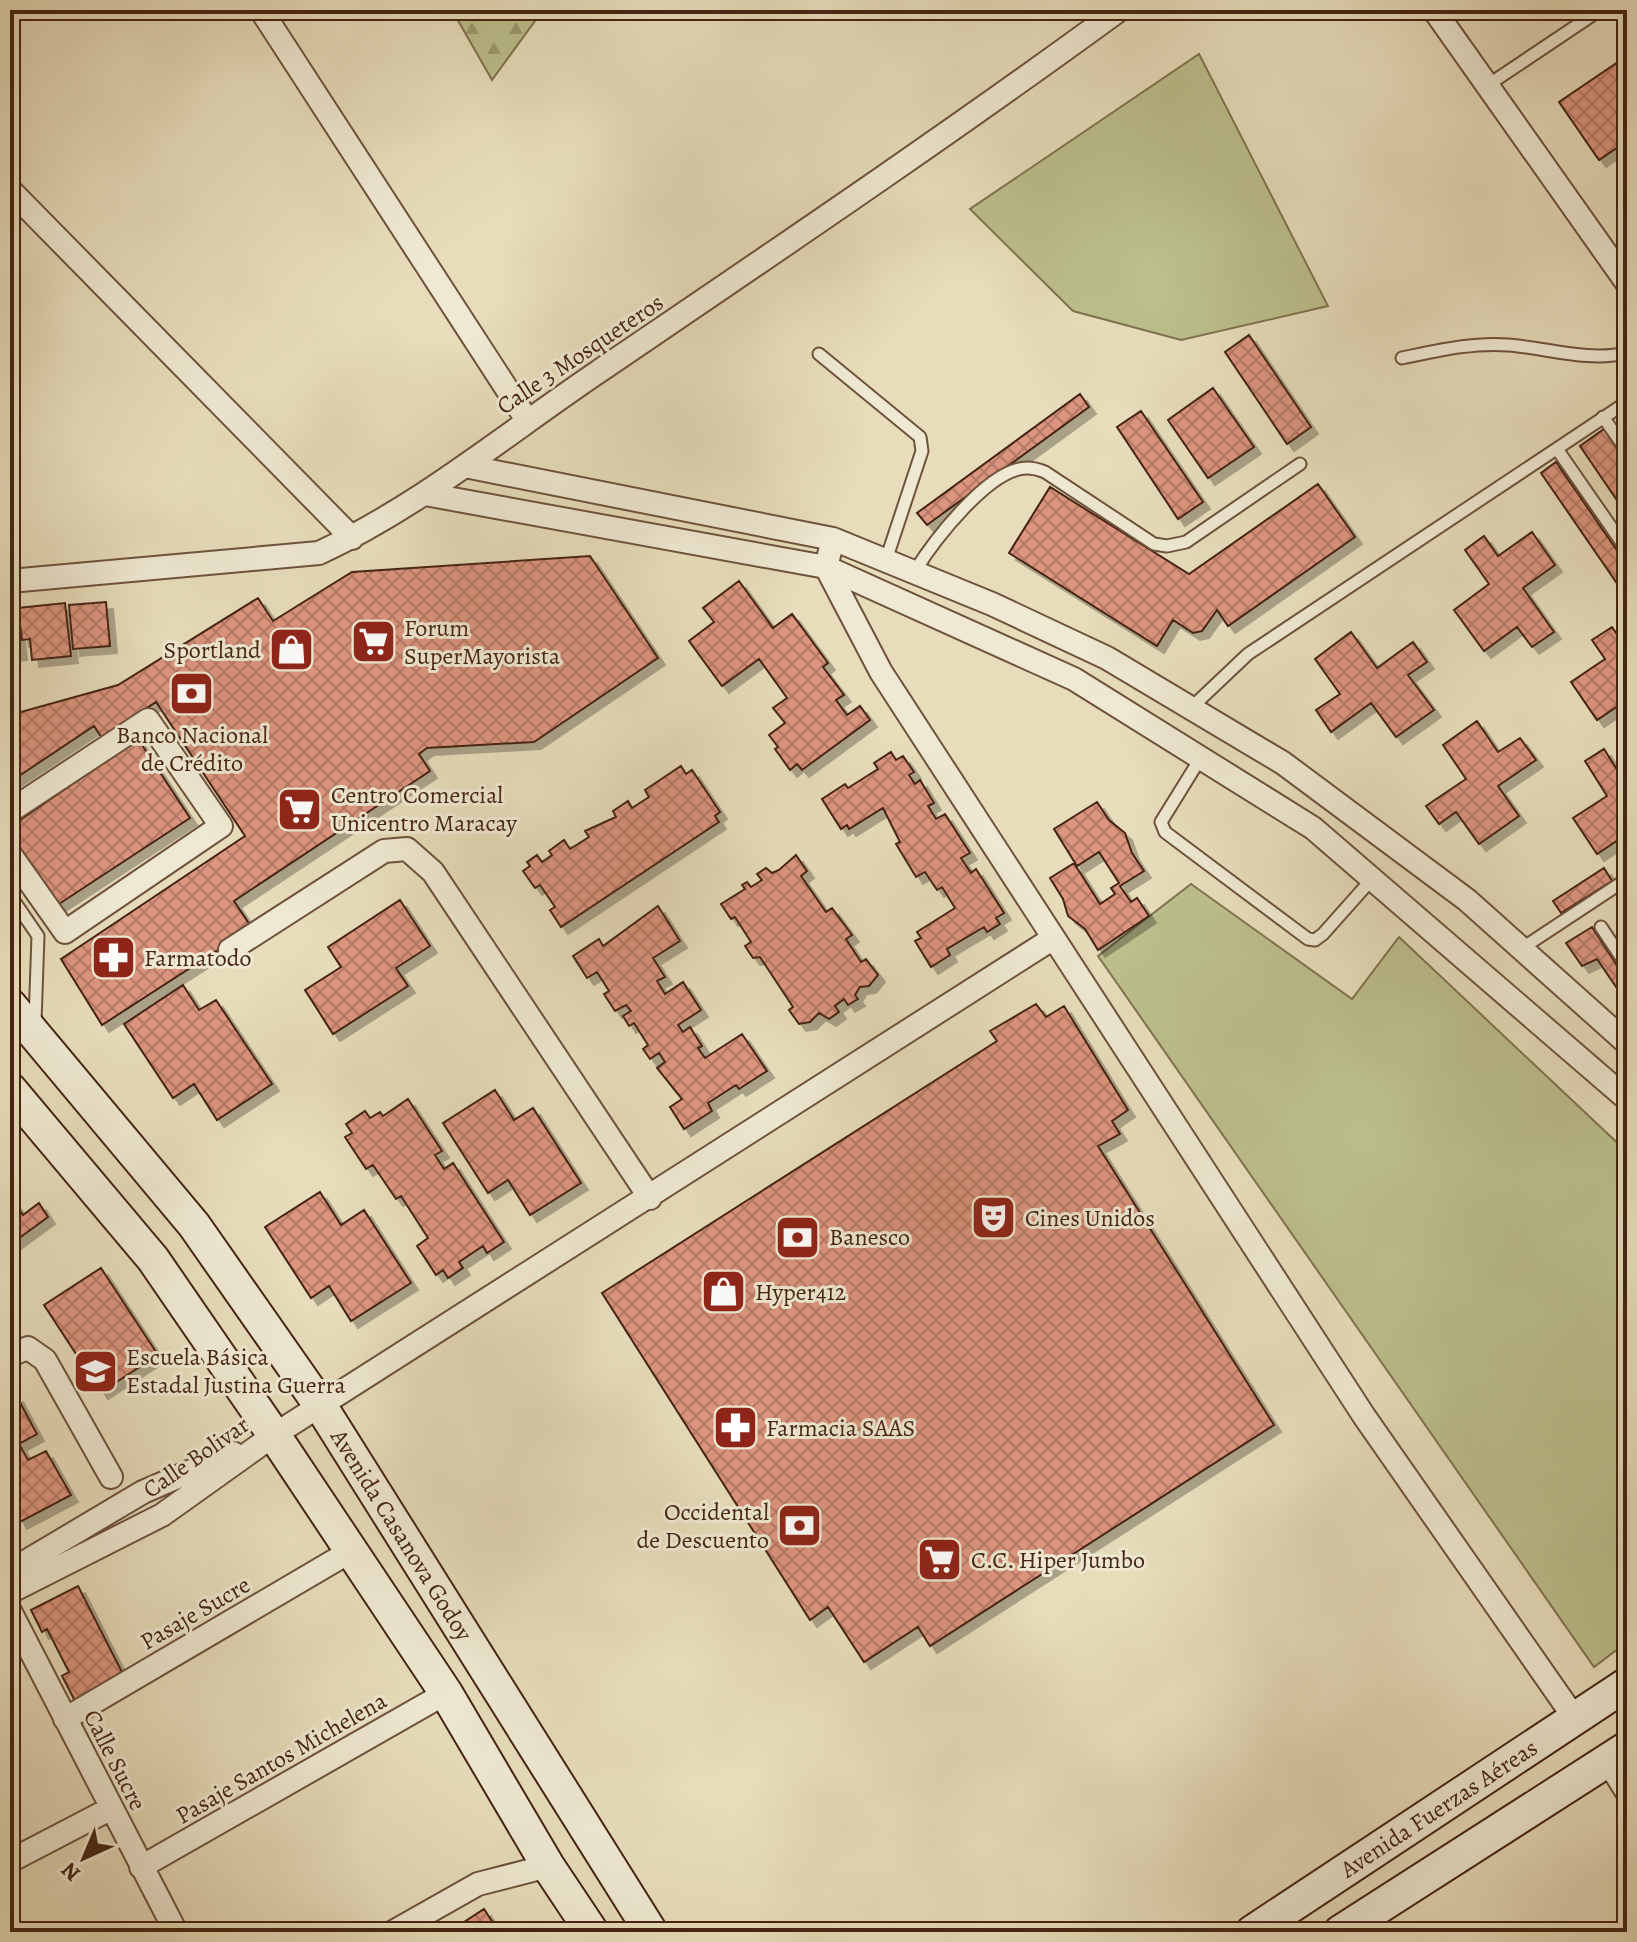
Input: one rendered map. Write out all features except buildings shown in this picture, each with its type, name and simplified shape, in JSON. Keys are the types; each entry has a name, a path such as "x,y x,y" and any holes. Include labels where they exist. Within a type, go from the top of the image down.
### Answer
{"street":[{"path":"261,10 527,420"},
{"name":"Calle 3 Mosqueteros","path":"10,581 319,553 352,538 425,494 527,420 933,146 1119,10"},
{"path":"1434,10 1627,283"},
{"path":"10,190 352,538"},
{"path":"465,466 833,539 915,571 1107,658 1283,763 1467,900 1627,1043"},
{"path":"425,494 826,567 1074,679 1313,828 1627,1099"},
{"path":"833,539 826,567 881,672 1364,1416 1576,1720"},
{"path":"10,811 148,720 221,826 65,932 16,882 10,854"},
{"path":"230,950 384,851 407,849 433,872 650,1198"},
{"path":"274,1435 1052,939"},
{"name":"Avenida Casanova Godoy","path":"10,1005 194,1225 320,1405 651,1932"},
{"name":"Avenida Casanova Godoy","path":"10,1089 153,1259 446,1693 548,1866 592,1932"},
{"path":"10,1355 28,1348 45,1360 111,1477"},
{"name":"Calle Bolivar","path":"10,1571 143,1492 274,1435"},
{"name":"Calle Bolivar","path":"10,1592 162,1515 274,1435"},
{"name":"Pasaje Sucre","path":"65,1719 351,1551"},
{"name":"Calle Sucre","path":"10,1611 176,1932"},
{"name":"Avenida Fuerzas Aéreas","path":"1252,1932 1627,1684"},
{"name":"Pasaje Santos Michelena","path":"141,1867 446,1693"},
{"path":"1617,1755 1627,1792"},
{"name":"Avenida Fuerzas Aéreas","path":"1340,1932 1617,1755"},
{"path":"10,1861 110,1809"},
{"path":"393,1932 478,1884 548,1866"}],"lane":[{"path":"1488,85 1600,10"},
{"path":"1402,358 1456,347 1507,344 1607,357 1627,353"},
{"path":"819,354 920,437 922,451 886,560"},
{"path":"1191,708 1248,654 1627,402"},
{"path":"1603,417 1627,451"},
{"path":"1557,449 1627,550"},
{"path":"915,571 950,521 1006,474 1026,468 1045,472 1154,544 1167,546 1186,542 1300,464"},
{"path":"1200,759 1161,822 1165,832 1308,939 1315,940 1323,934 1372,879"},
{"path":"1521,949 1627,879"},
{"path":"16,882 38,936 34,1035"},
{"path":"1601,927 1627,966"}],"green space":[{"path":"452,10 543,10 492,80"},
{"path":"1199,54 1328,306 1181,340 1073,311 970,209"},
{"path":"1191,884 1352,999 1399,937 1627,1152 1627,1642 1594,1667 1098,956"}],"place":[{"name":"Forum SuperMayorista","path":"373,642"},
{"name":"Sportland","path":"292,650"},
{"name":"Banco Nacional de Crédito","path":"192,693"},
{"name":"Centro Comercial Unicentro Maracay","path":"300,809"},
{"name":"Farmatodo","path":"113,958"},
{"name":"Cines Unidos","path":"994,1218"},
{"name":"Banesco","path":"798,1237"},
{"name":"Hyper412","path":"724,1292"},
{"name":"Escuela Básica Estadal Justina Guerra","path":"95,1371"},
{"name":"Farmacia SAAS","path":"735,1428"},
{"name":"Occidental de Descuento","path":"800,1526"},
{"name":"C.C. Hiper Jumbo","path":"940,1560"}]}
